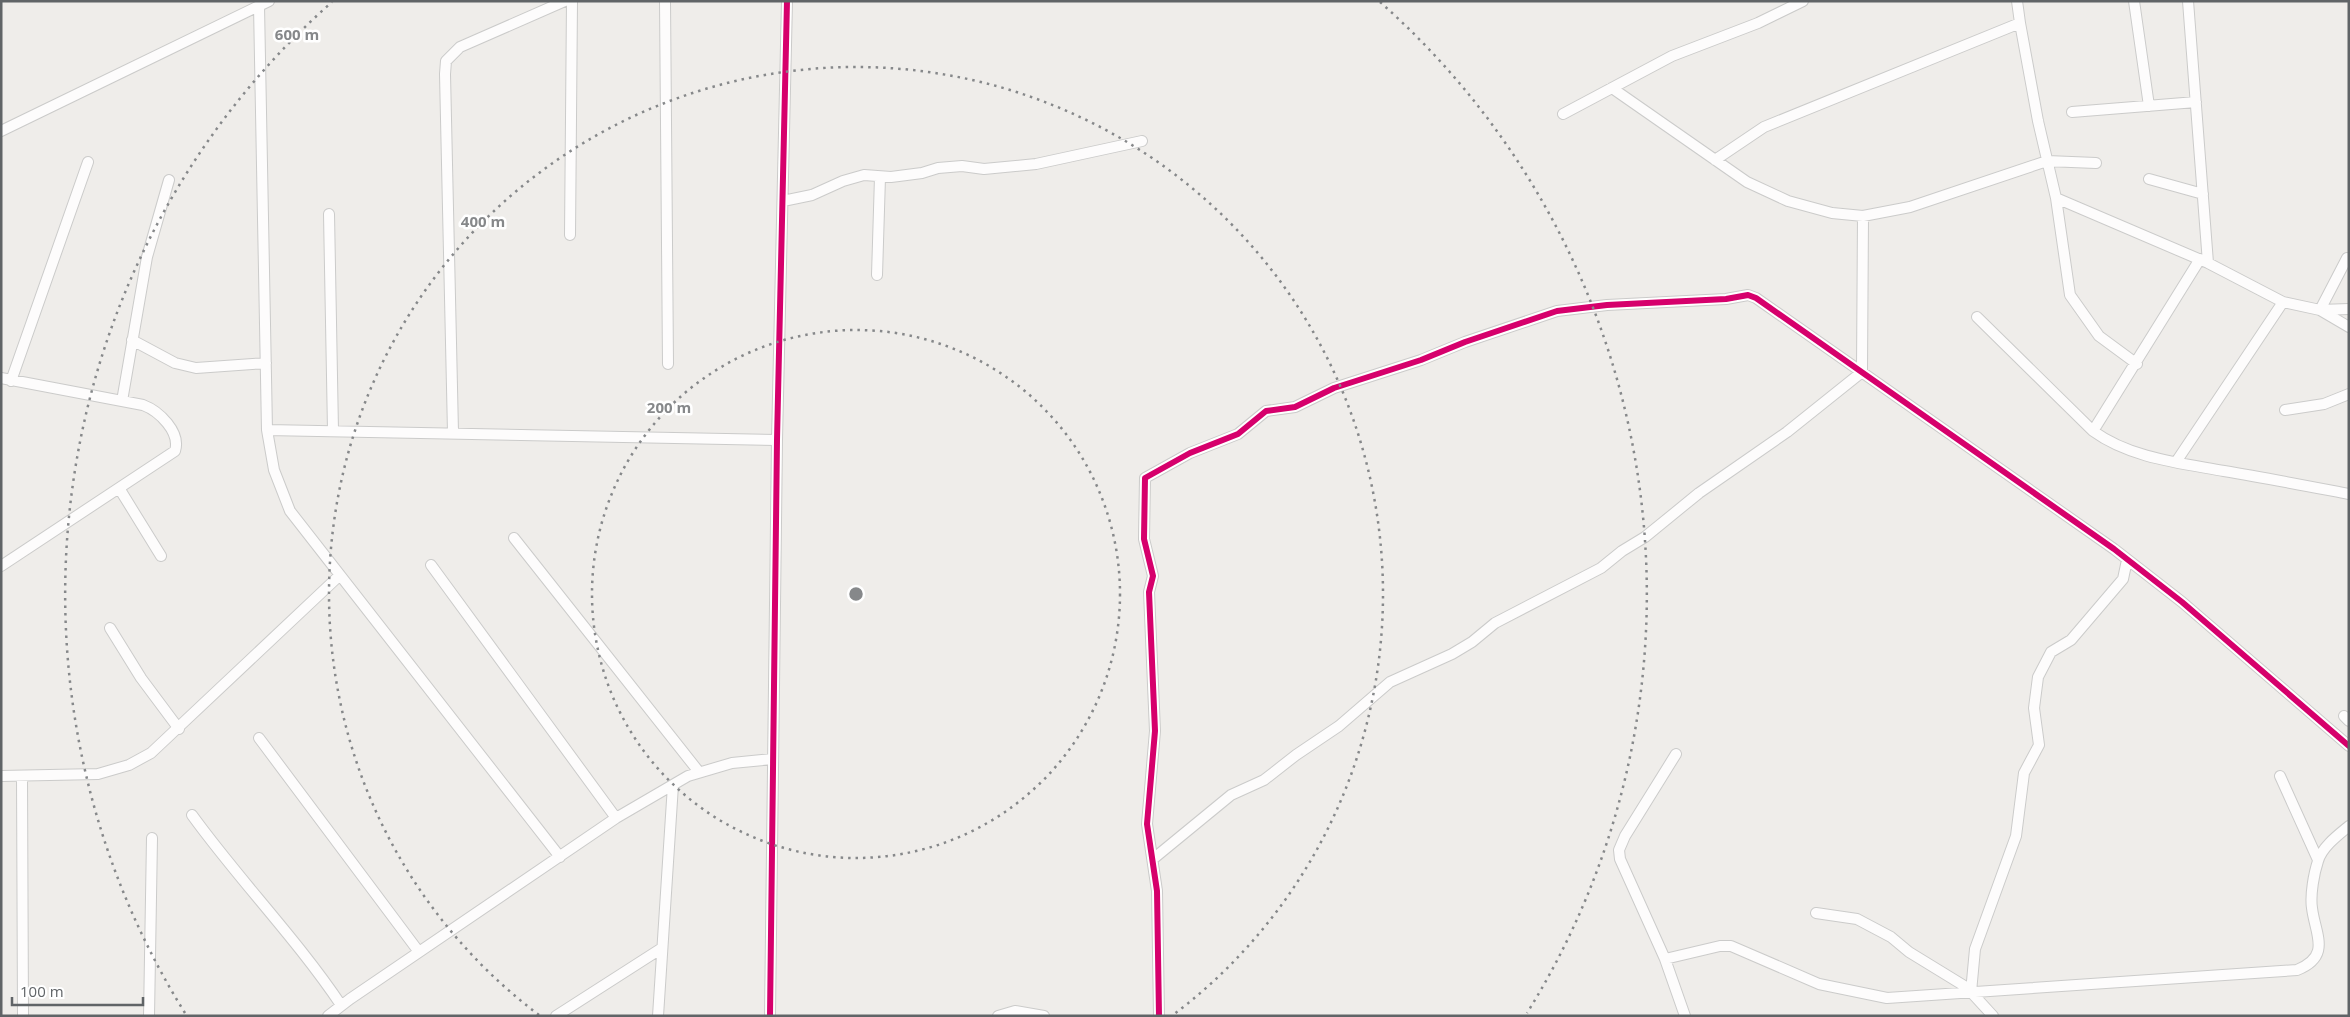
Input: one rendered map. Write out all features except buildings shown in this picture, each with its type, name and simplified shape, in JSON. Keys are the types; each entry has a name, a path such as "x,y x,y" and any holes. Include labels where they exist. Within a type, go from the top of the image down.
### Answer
{"street":[{"path":"240,1 246,12"},
{"path":"453,432 446,62 460,47 565,1"},
{"path":"570,235 572,1"},
{"path":"665,1 668,364"},
{"path":"770,1016 777,440 787,1"},
{"path":"1563,114 1672,56 1758,23 1803,1"},
{"path":"2017,1 2047,162 2056,198 2068,288 2074,302 2099,336 2137,364"},
{"path":"2134,1 2149,106"},
{"path":"2093,431 2204,261 2203,194 2188,1"},
{"path":"1,131 264,4 267,430 274,470 290,511 560,857"},
{"path":"1715,160 1764,127 2020,23"},
{"path":"1612,88 1747,182 1788,201 1832,212 1863,216 1910,207 2047,162 2096,163"},
{"path":"2072,112 2196,102"},
{"path":"783,201 812,196 843,181 864,175 880,177 902,176 954,166 984,169 1036,164 1142,141"},
{"path":"1,566 174,451 176,446 176,438 161,415 143,405 6,379 88,162"},
{"path":"877,275 880,177"},
{"path":"2149,178 2203,194"},
{"path":"122,401 147,258 169,180"},
{"path":"2056,198 2204,261 2283,302 2320,310 2349,309"},
{"path":"329,214 333,430"},
{"path":"1862,372 1863,216"},
{"path":"2320,310 2347,258"},
{"path":"1159,1016 1158,891 1147,824 1154,731 1149,592 1153,567 1144,539 1144,482 1148,475 1190,453 1238,434 1266,411 1295,407 1334,388 1422,360 1465,342 1557,311 1607,305 1726,299 1748,295 1756,298 1809,338 1862,372 2055,506 2127,560 2182,602 2349,746"},
{"path":"2176,462 2283,302"},
{"path":"2320,310 2349,327"},
{"path":"1977,318 2093,431 2108,442 2127,450 2176,462 2349,494"},
{"path":"132,340 185,366 196,368 266,363"},
{"path":"1153,859 1231,795 1264,780 1296,754 1339,726 1390,682 1452,654 1472,642 1495,623 1601,568 1622,551 1646,537 1699,493 1787,432 1862,372"},
{"path":"2286,410 2324,404 2349,394"},
{"path":"267,430 453,432 777,440"},
{"path":"120,488 161,556"},
{"path":"514,538 699,772"},
{"path":"1971,991 1975,949 2016,836 2024,773 2039,745 2034,708 2038,677 2048,655 2071,640 2123,579 2127,560"},
{"path":"431,564 616,818"},
{"path":"1,776 98,774 130,765 151,753 339,576"},
{"path":"110,628 141,678 179,728"},
{"path":"259,738 419,952"},
{"path":"1676,754 1625,836 1619,850 1620,859 1665,959 1685,1016"},
{"path":"328,1016 340,1005 616,818 673,785 699,772 732,763 773,759"},
{"path":"2280,776 2318,860"},
{"path":"22,777 23,1016"},
{"path":"658,1016 673,785"},
{"path":"192,814 228,863 316,969 340,1005"},
{"path":"1665,959 1720,946 1731,946 1818,984 1868,996 1904,998 1971,991 2296,970 2306,966 2314,959 2320,943 2312,905 2318,860 2331,842 2349,826"},
{"path":"149,1016 152,838"},
{"path":"1816,913 1857,919 1891,937 1909,952 1971,991 1992,1016"},
{"path":"556,1016 662,948"},
{"path":"998,1016 1015,1012 1044,1016"}],"cycle path":[{"path":"770,1016 777,440 787,1"},
{"path":"1159,1016 1157,891 1147,824 1155,731 1149,592 1153,576 1144,539 1145,478 1190,453 1238,434 1266,411 1295,407 1334,388 1421,360 1465,342 1557,311 1607,305 1726,299 1748,295 1756,298 2114,549 2182,602 2349,746"}]}
